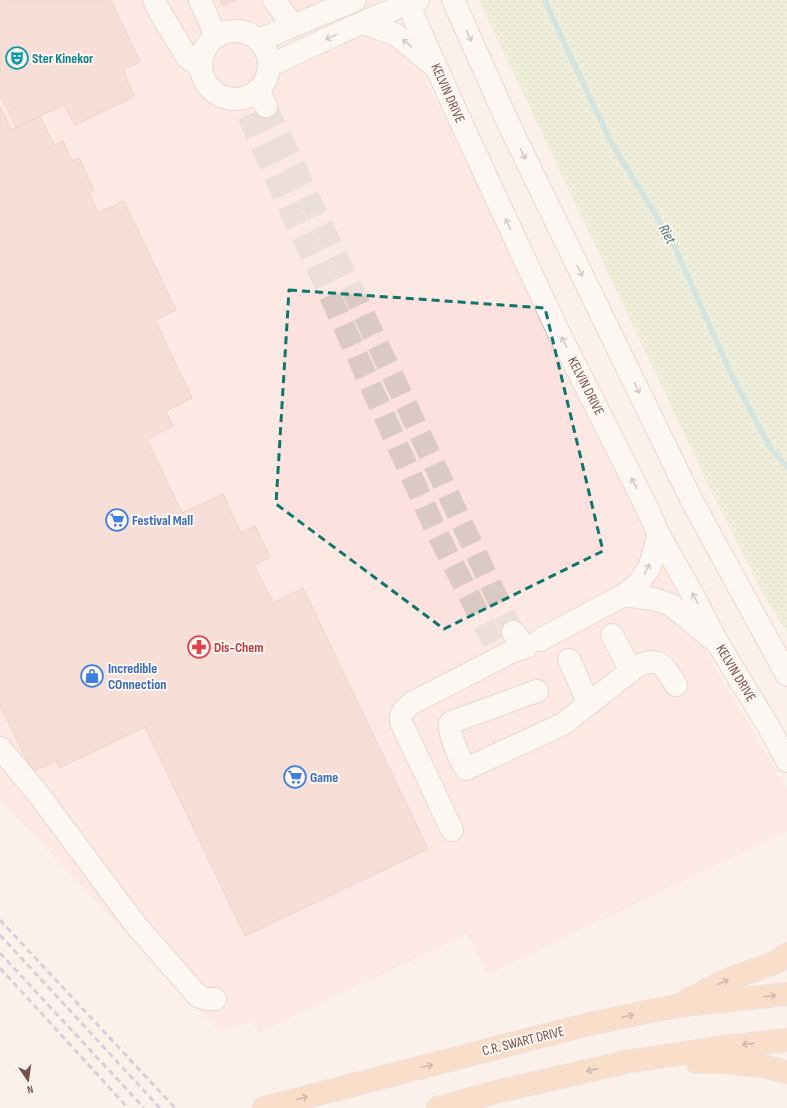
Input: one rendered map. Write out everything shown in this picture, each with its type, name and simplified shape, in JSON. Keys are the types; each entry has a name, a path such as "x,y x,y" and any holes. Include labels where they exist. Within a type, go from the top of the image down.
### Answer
{"main road":[{"path":"676,1006 727,980 777,962 787,954"},
{"name":"C.R. SWART DRIVE","path":"264,1108 589,1024 676,1006 787,994"},
{"path":"438,1108 496,1092 626,1062 716,1048 787,1040"},
{"path":"626,1062 724,1062 762,1066 787,1072"}],"street":[{"path":"154,0 186,57 201,67"},
{"path":"200,0 216,37"},
{"path":"274,0 293,26"},
{"path":"258,40 293,26 336,5 355,0"},
{"path":"453,0 510,127 693,503 787,675"},
{"path":"269,66 411,1"},
{"name":"KELVIN DRIVE","path":"411,1 437,68 465,131 558,331 645,504 659,535 694,596 717,642 770,729 787,761"},
{"path":"363,23 395,34 437,68"},
{"path":"237,31 249,34 258,40 265,48 269,66 267,78 253,102 219,95 210,88 204,78 201,67 202,56 208,45 216,37 226,32 237,31"},
{"path":"452,830 401,722 403,710 517,643 624,595 637,584 649,568 659,535"},
{"path":"624,595 654,599 671,605 717,642"},
{"path":"612,635 631,671"},
{"path":"570,660 589,704"},
{"path":"538,691 450,724 450,731 462,763 466,769 563,724 637,666 644,663 650,661 662,664 676,685"},
{"path":"0,748 48,807 135,924 198,996 207,999 214,999"}],"highlighted area":[{"path":"289,290 545,308 603,551 444,629 276,504"}],"shaded area":[{"path":"0,0 387,0 710,658 787,789 787,831 487,975 467,934 258,1033 252,1020 221,1033 0,800"}],"green space":[{"path":"479,0 787,0 787,633 764,595 708,484"}],"building":[{"path":"0,0 111,0 140,62 123,69 134,97 75,125 64,105 16,127 2,98 0,99"},
{"path":"220,0 235,0 223,6"},
{"name":"Festival Mall","path":"0,107 11,130 40,116 54,145 63,141 72,161 79,158 94,190 89,193 98,213 124,201 176,310 155,320 192,398 166,411 173,426 147,439 182,513 223,494 241,533 255,526 270,557 254,565 273,603 303,588 428,849 245,936 145,727 59,768 56,761 32,772 0,705"}],"waterway":[{"name":"Riet","path":"545,0 612,144 673,243 731,374 771,449 787,467"}],"tunnel":[{"path":"266,106 513,632"},
{"path":"248,115 438,535 493,642"}],"railway":[{"path":"0,920 175,1108"},
{"path":"0,935 160,1108"},
{"path":"0,953 144,1108"},
{"path":"0,968 128,1108"}],"place":[{"name":"Ster Kinekor","path":"17,58"},
{"name":"Festival Mall","path":"117,520"},
{"name":"Dis-Chem","path":"199,647"},
{"name":"Incredible COnnection","path":"92,676"},
{"name":"Game","path":"295,777"}]}
